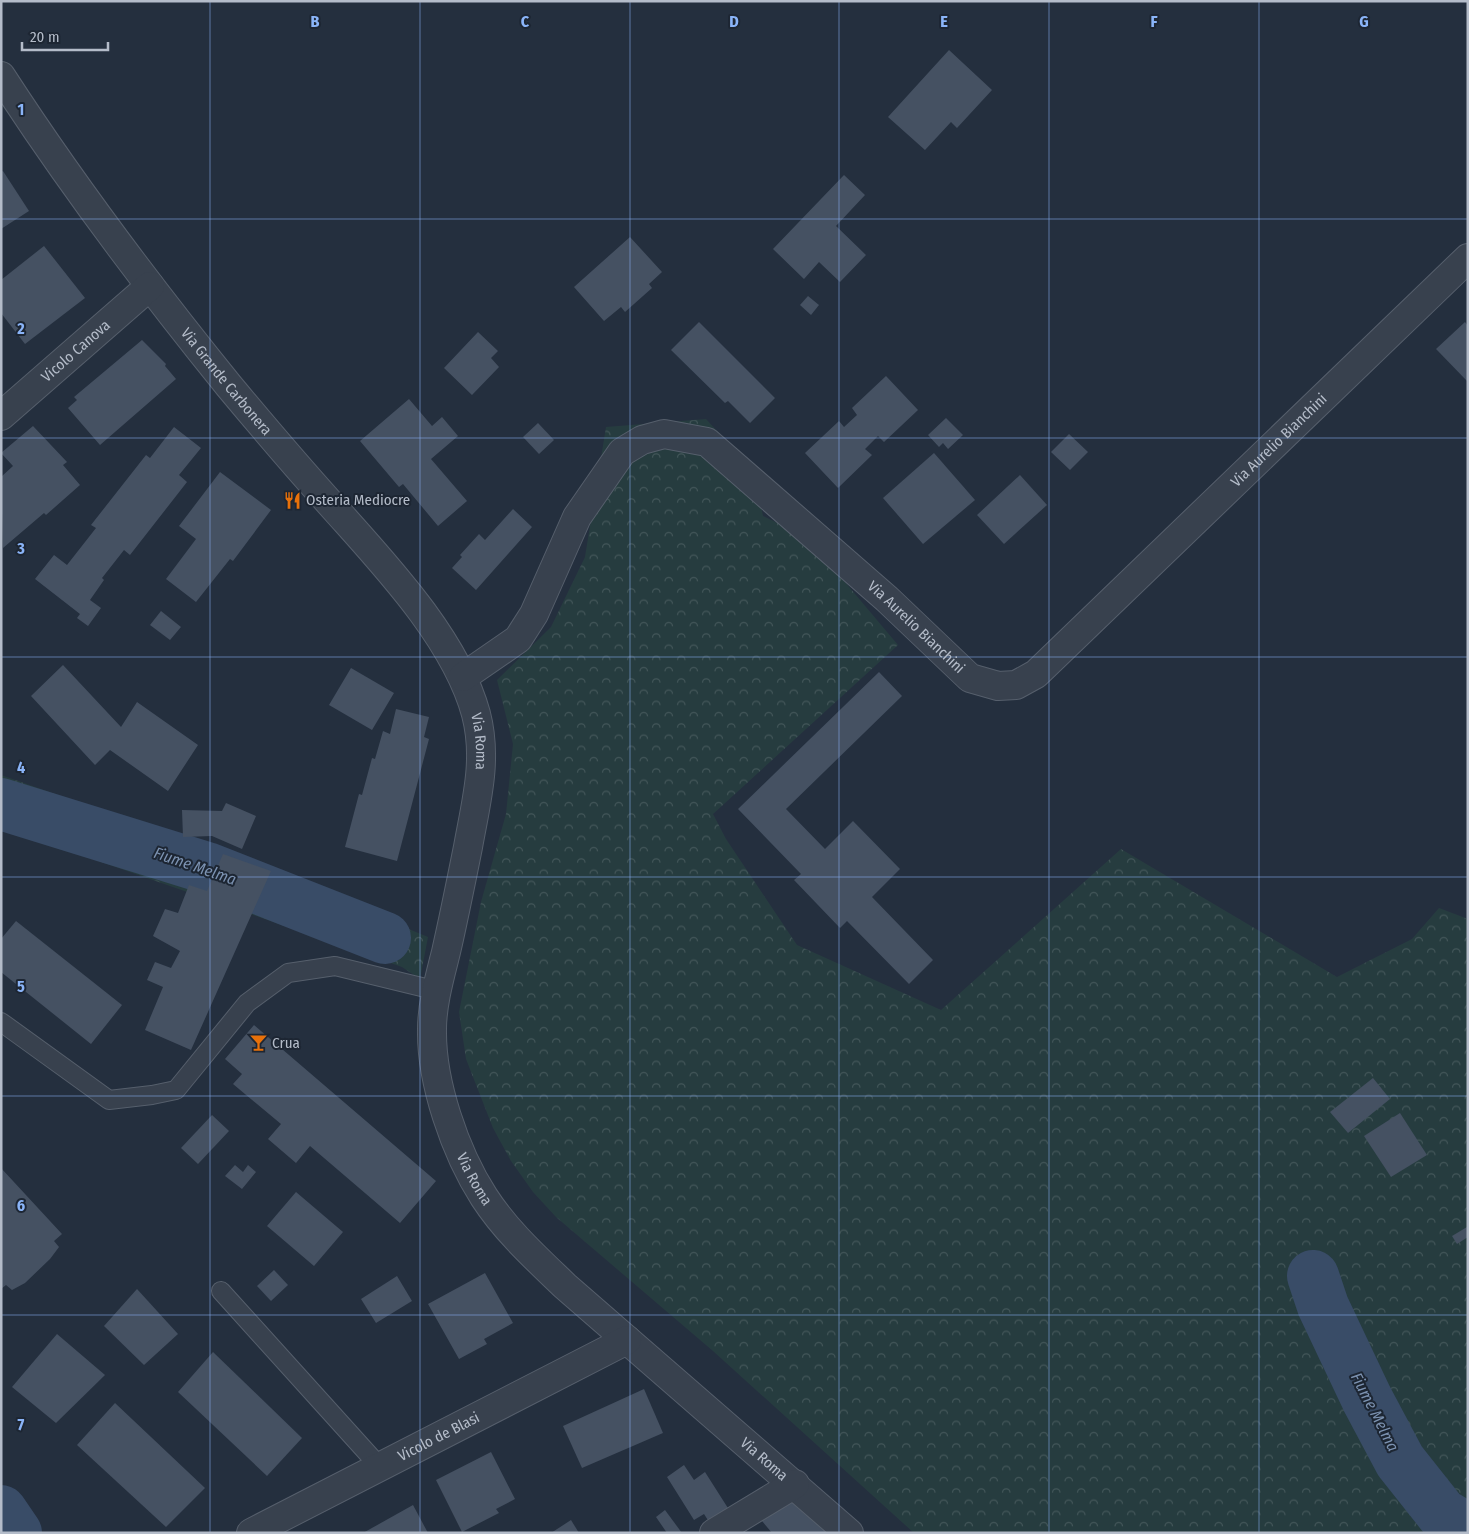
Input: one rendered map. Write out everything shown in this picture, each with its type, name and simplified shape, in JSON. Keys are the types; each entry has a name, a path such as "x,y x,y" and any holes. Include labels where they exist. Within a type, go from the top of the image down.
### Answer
{"street":[{"name":"Via Grande Carbonera","path":"1,76 83,199 150,286 290,458 382,562 442,641 463,677"},
{"name":"Via Aurelio Bianchini","path":"463,677 518,639 534,614 577,517 622,452 642,440 664,434 707,442 887,599 970,678 998,686 1016,685 1036,674 1468,258"},
{"name":"Vicolo Canova","path":"1,416 150,286"},
{"name":"Via Roma","path":"463,677 476,714 482,755 478,791 459,896 431,1027 436,1072 446,1113 468,1168 485,1198 520,1243 627,1340 850,1533"},
{"name":"Vicolo de Blasi","path":"251,1533 627,1340"},
{"path":"714,1533 795,1484"}],"lane":[{"path":"1,1022 109,1100 176,1090 247,1003 288,973 335,966 373,973 438,991"},
{"path":"221,1291 380,1467"}],"green space":[{"path":"706,419 754,471 763,516 807,537 898,645 713,814 726,839 797,945 941,1010 1121,849 1337,977 1412,939 1439,908 1468,919 1468,1533 914,1533 713,1351 556,1217 533,1192 511,1161 493,1128 466,1059 459,1012 481,902 506,814 513,744 497,680 551,627 585,557 606,427"},
{"path":"1,775 226,854 428,937 420,979 402,967 1,827"}],"building":[{"path":"949,50 992,90 957,128 951,122 925,150 888,117"},
{"path":"3,171 29,211 1,229 1,172"},
{"path":"844,175 865,195 836,226 866,255 840,282 819,262 804,279 773,249"},
{"path":"630,237 662,272 649,284 652,288 625,312 621,307 604,321 574,287"},
{"path":"44,246 85,298 25,344 1,313 1,280"},
{"path":"808,296 819,305 811,315 800,305"},
{"path":"699,322 775,398 750,423 728,401 725,403 671,350"},
{"path":"1465,322 1468,326 1468,382 1436,349"},
{"path":"478,332 498,351 491,358 499,367 472,395 444,368"},
{"path":"142,340 166,364 165,366 176,379 100,445 68,408 77,400 74,397"},
{"path":"886,376 918,410 884,442 878,436 865,449 872,455 838,488 805,453 839,421 844,427 857,415 852,408"},
{"path":"409,399 432,426 442,417 458,436 431,459 467,501 438,526 403,484 399,487 360,441"},
{"path":"946,418 963,435 948,449 943,443 939,447 928,435"},
{"path":"538,423 554,440 539,454 523,437"},
{"path":"33,426 67,462 63,465 80,485 46,515 44,513 3,548 1,477 13,466 1,453"},
{"path":"174,427 201,448 179,475 187,482 130,555 124,550 102,578 104,580 90,600 101,608 88,626 77,618 80,614 35,579 54,555 67,565 96,528 91,525 146,455 150,458"},
{"path":"1069,434 1088,452 1070,470 1051,452"},
{"path":"934,453 975,500 923,544 883,498"},
{"path":"220,472 271,510 233,561 230,559 196,602 166,579 196,539 179,526"},
{"path":"1020,475 1047,505 1004,544 977,515"},
{"path":"513,509 532,527 476,590 452,568 462,557 460,555 479,534 485,540"},
{"path":"161,611 181,627 170,640 150,625"},
{"path":"63,665 121,727 137,702 198,745 168,791 110,750 95,765 31,696"},
{"path":"351,668 394,693 372,730 329,705"},
{"path":"879,672 902,696 786,809 825,849 853,821 900,869 872,897 933,960 909,984 847,921 840,928 794,880 801,874 738,809"},
{"path":"396,709 429,717 424,737 429,739 397,861 345,847 359,794 362,795 372,758 375,759 383,731 390,734"},
{"path":"226,803 256,816 242,849 212,836 183,837 182,810 222,811"},
{"path":"223,854 271,871 191,1050 145,1030 163,987 147,980 155,962 171,968 180,951 153,936 165,909 178,913 189,885 207,891"},
{"path":"16,921 122,1005 91,1044 1,972 1,939"},
{"path":"254,1025 436,1181 400,1223 310,1146 296,1163 268,1139 281,1124 233,1084 242,1074 225,1059"},
{"path":"1373,1078 1390,1099 1348,1133 1330,1112"},
{"path":"1400,1113 1427,1155 1391,1177 1364,1136"},
{"path":"212,1115 229,1131 198,1164 181,1148"},
{"path":"235,1165 243,1172 248,1165 256,1172 242,1189 225,1176"},
{"path":"1,1168 62,1234 54,1241 59,1247 50,1259 25,1283 12,1290 6,1285 1,1289"},
{"path":"296,1192 343,1232 314,1266 267,1226"},
{"path":"1467,1227 1468,1237 1457,1244 1452,1236"},
{"path":"274,1270 288,1285 271,1301 257,1286"},
{"path":"485,1273 513,1323 484,1339 487,1344 459,1359 428,1304"},
{"path":"397,1276 412,1301 376,1323 361,1299"},
{"path":"137,1289 178,1334 144,1365 104,1326"},
{"path":"57,1334 105,1375 56,1423 12,1387"},
{"path":"213,1352 302,1438 267,1476 178,1392"},
{"path":"644,1389 663,1433 582,1468 563,1426"},
{"path":"115,1403 205,1488 166,1527 77,1445"},
{"path":"491,1452 515,1499 496,1509 499,1513 462,1532 436,1480"},
{"path":"684,1465 694,1480 705,1472 733,1516 713,1528 704,1514 694,1520 667,1477"},
{"path":"798,1490 836,1533 772,1533 762,1521"},
{"path":"413,1505 428,1533 363,1533"},
{"path":"665,1510 682,1533 667,1533 656,1517"},
{"path":"571,1520 579,1533 551,1533"}],"waterway":[{"name":"Fiume Melma","path":"1,804 207,868 385,938"},
{"name":"Fiume Melma","path":"1313,1276 1323,1306 1367,1399 1400,1461 1442,1514 1466,1528"},
{"path":"1,1511 16,1533"}],"place":[{"name":"Osteria Mediocre","path":"292,500"},
{"name":"Crua","path":"258,1043"}]}
